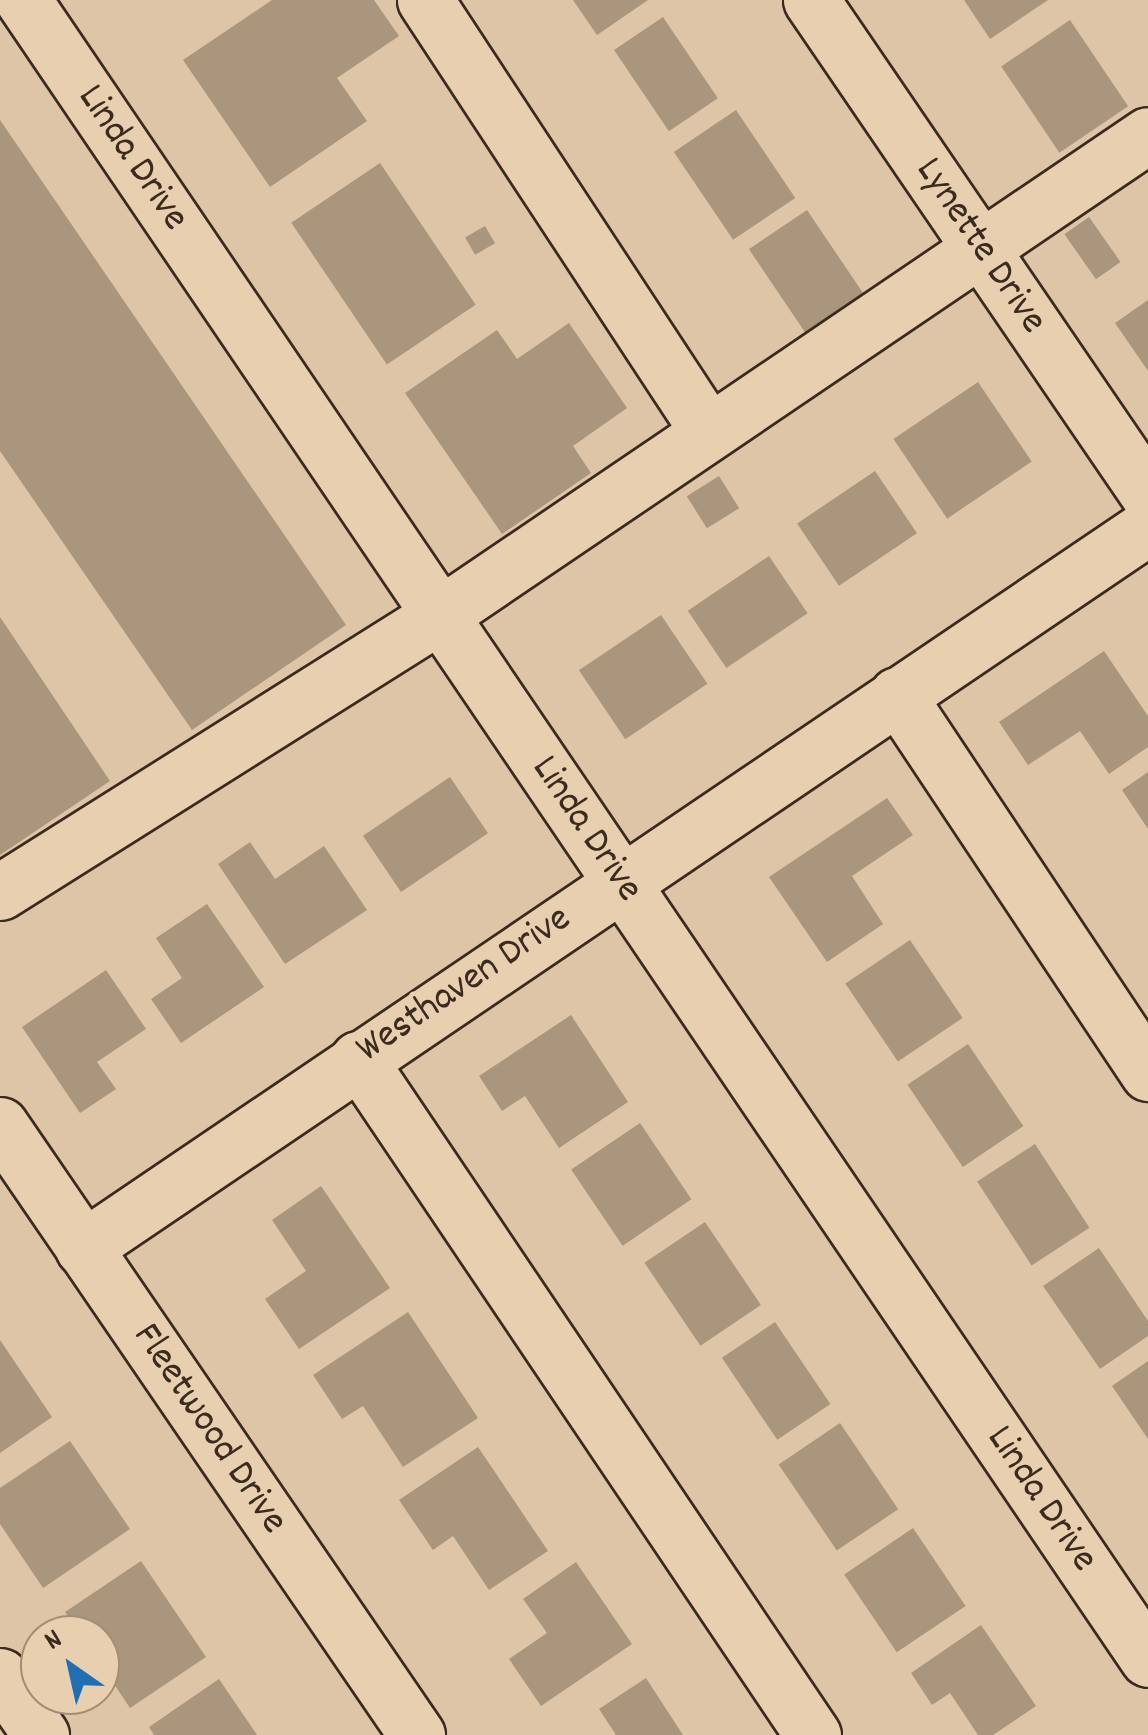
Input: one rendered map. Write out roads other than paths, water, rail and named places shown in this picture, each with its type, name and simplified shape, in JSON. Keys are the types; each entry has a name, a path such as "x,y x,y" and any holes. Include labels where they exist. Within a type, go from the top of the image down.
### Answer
{"street":[{"name":"Linda Drive","path":"23,0 1148,1659"},
{"path":"425,0 708,431"},
{"name":"Lynette Drive","path":"811,0 1148,494"},
{"path":"0,892 440,615 1148,135"},
{"name":"Westhaven Drive","path":"83,1248 1148,527"},
{"path":"896,695 1148,1072"},
{"path":"358,1060 813,1735"},
{"name":"Fleetwood Drive","path":"0,1125 417,1735"},
{"path":"0,1676 40,1735"}]}
